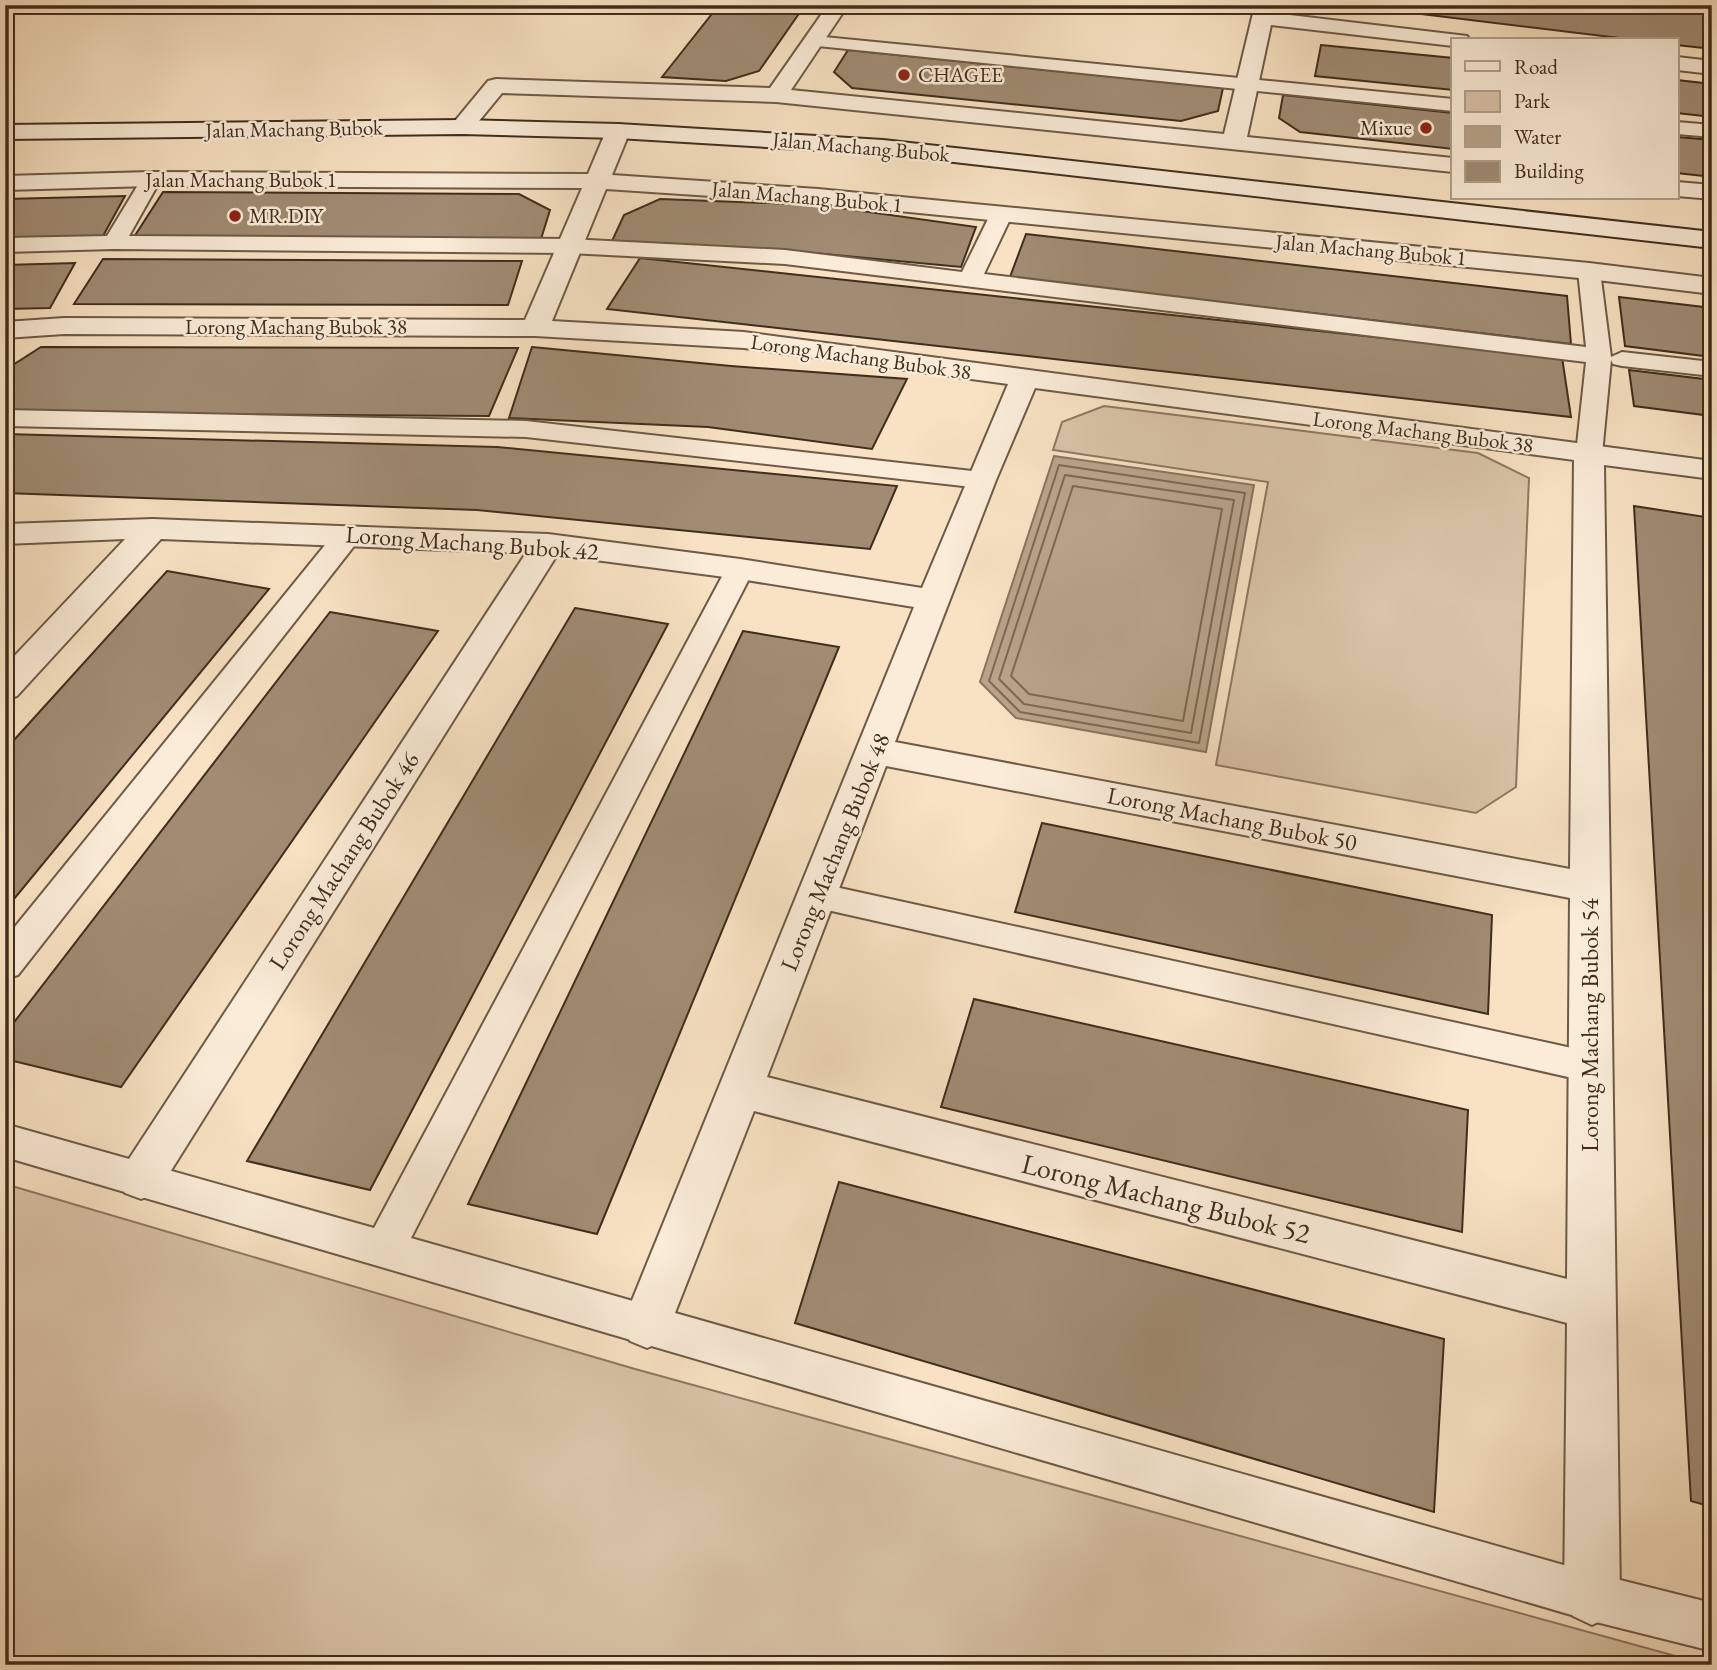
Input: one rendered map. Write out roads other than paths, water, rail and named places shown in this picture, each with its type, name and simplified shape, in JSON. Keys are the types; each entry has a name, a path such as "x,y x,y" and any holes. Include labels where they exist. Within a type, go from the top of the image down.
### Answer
{"street":[{"path":"776,95 838,5"},
{"path":"1234,142 1264,12 1451,39"},
{"path":"1678,64 1712,68"},
{"path":"462,127 496,86 776,95 1451,165"},
{"name":"Jalan Machang Bubok","path":"5,132 462,127 618,131 883,147 1712,240"},
{"path":"535,328 618,131"},
{"name":"Jalan Machang Bubok 1","path":"5,183 151,180 597,181 817,196 1598,272 1712,286"},
{"path":"1678,189 1712,192"},
{"name":"Lorong Machang Bubok 38","path":"5,330 64,326 535,328 744,341 1712,470"},
{"name":"Lorong Machang Bubok 48","path":"647,1325 981,480 1024,380"},
{"name":"Lorong Machang Bubok 54","path":"1589,454 1592,1597"},
{"path":"5,688 153,529"},
{"name":"Lorong Machang Bubok 42","path":"5,534 153,529 548,544 740,569 935,600"},
{"name":"Lorong Machang Bubok 46","path":"141,1179 548,544"},
{"name":"Lorong Machang Bubok 50","path":"874,751 1590,887"},
{"name":"Lorong Machang Bubok 52","path":"741,1089 1590,1307"}],"lane":[{"path":"1706,5 1712,6"},
{"path":"814,41 1451,105"},
{"path":"1678,128 1712,131"},
{"path":"114,242 151,180"},
{"path":"970,279 1001,215"},
{"path":"5,245 114,242 569,246 785,257 1712,369"},
{"path":"1589,454 1610,357 1598,272"},
{"path":"5,418 526,429 981,480"},
{"path":"5,965 348,535"},
{"path":"384,1249 740,569"},
{"path":"817,896 1590,1067"},
{"path":"5,1140 1592,1597 1712,1628"}],"water":[{"path":"1054,456 1254,485 1206,752 1016,718 980,682"}],"place":[{"name":"CHAGEE","path":"904,75"},
{"name":"Mixue","path":"1426,128"},
{"name":"MR.DIY","path":"235,216"}]}
